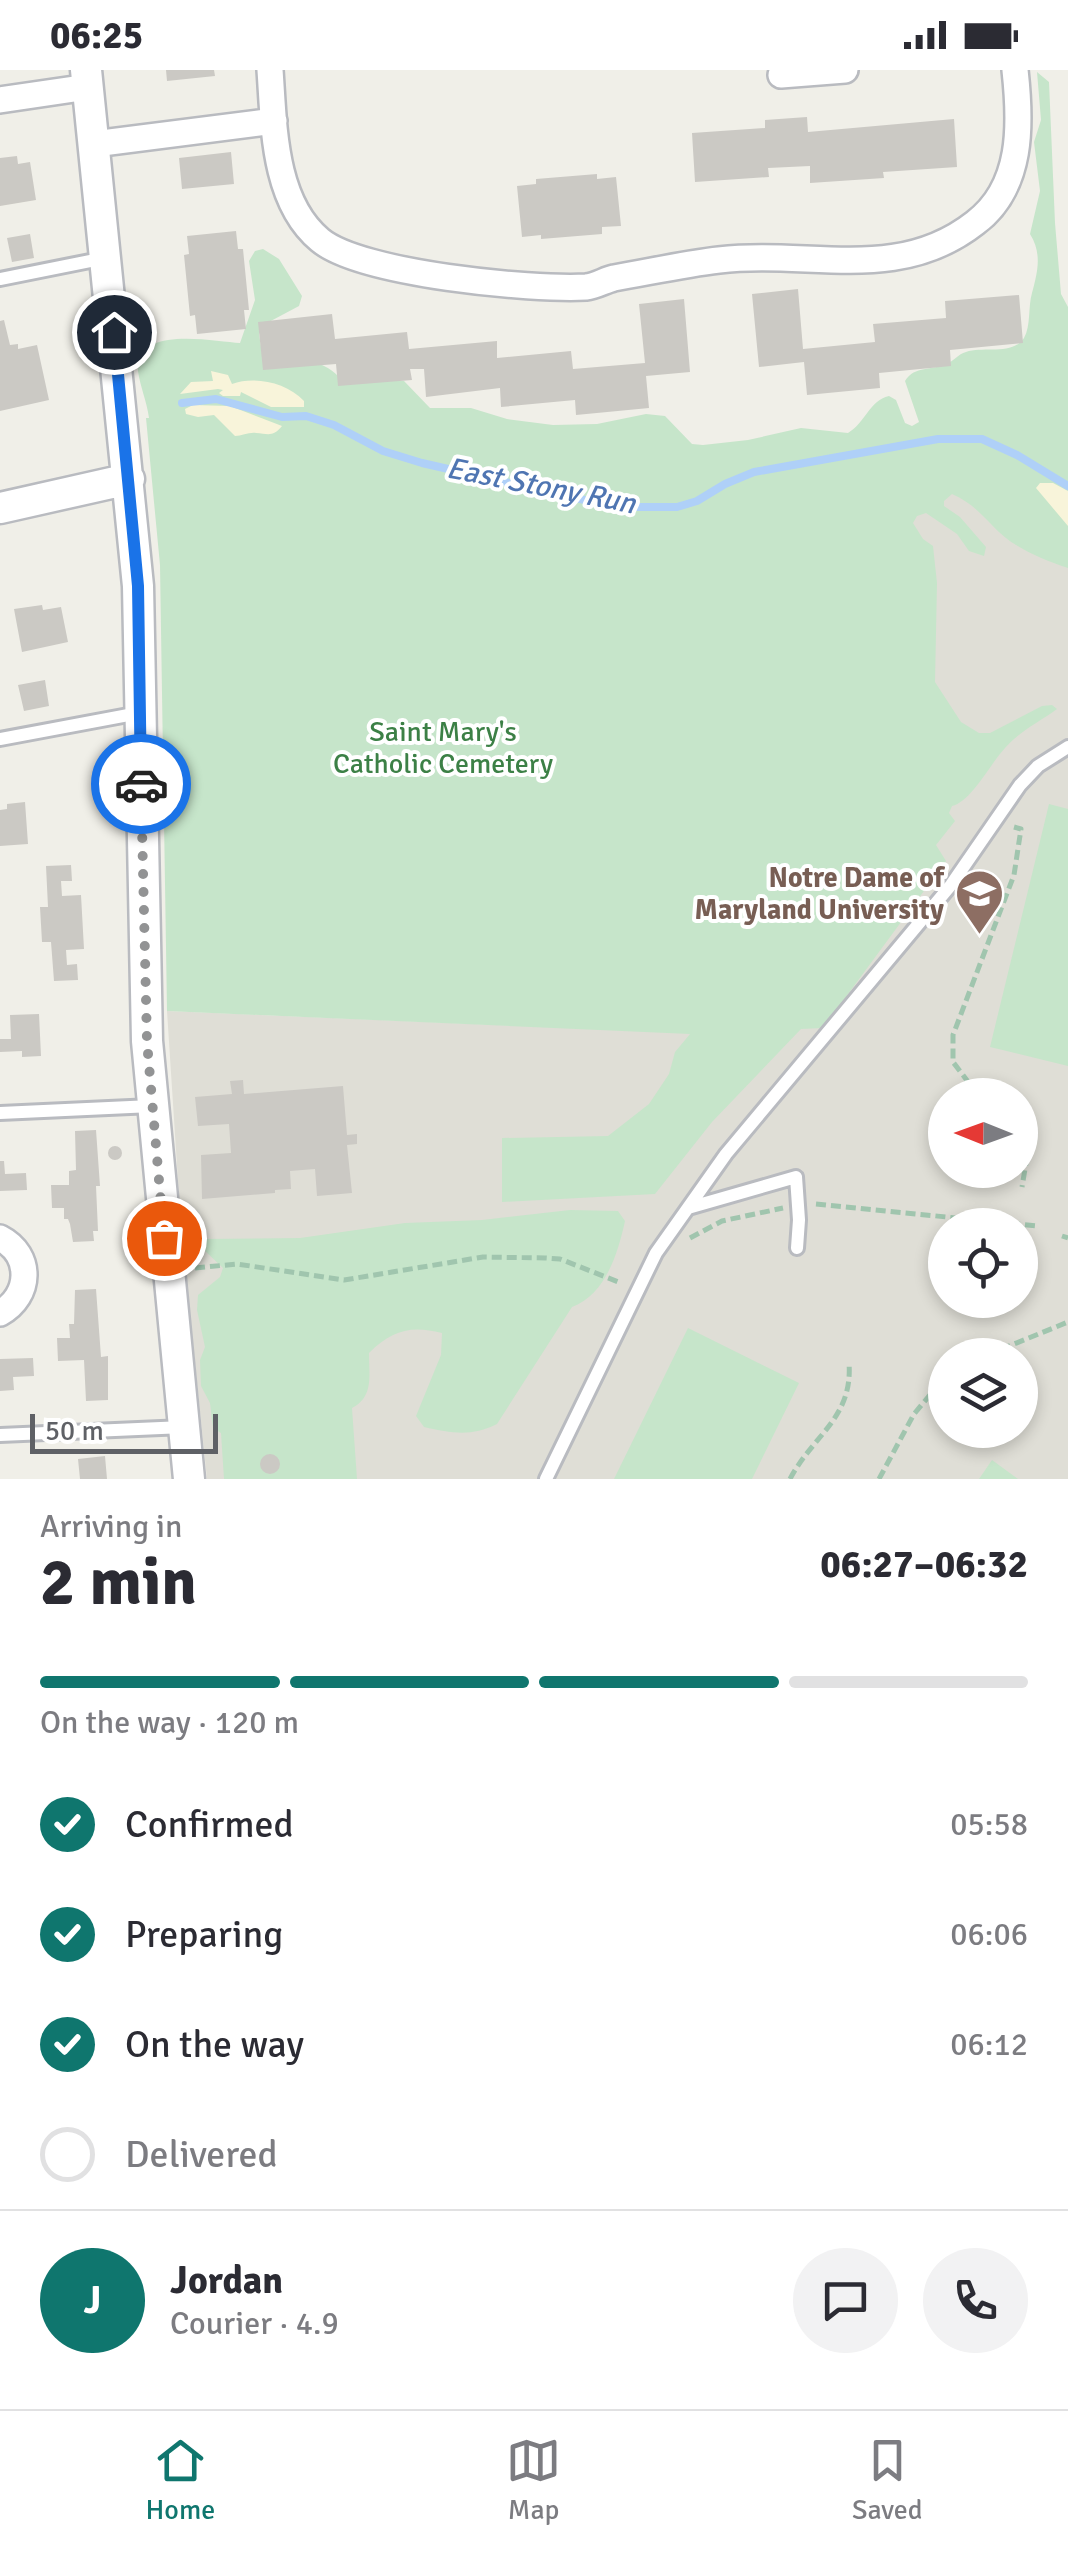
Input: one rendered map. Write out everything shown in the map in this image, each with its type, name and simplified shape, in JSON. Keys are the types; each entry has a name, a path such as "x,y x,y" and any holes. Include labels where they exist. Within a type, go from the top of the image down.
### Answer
{"street":[{"path":"270,70 274,121 289,195 303,221 320,240 343,253 390,268 590,287 610,279 719,260 776,257 878,262 920,253 950,239 990,210 1011,172 1018,145 1019,107 1014,70"},
{"path":"781,74 845,70"},
{"path":"0,100 87,79 138,586 143,928 152,1106 189,1479"},
{"path":"94,144 274,121"},
{"path":"0,508 129,479"},
{"path":"0,1238 17,1252 25,1278 15,1302 0,1313"}],"lane":[{"path":"0,279 106,258"},
{"path":"0,739 142,713"},
{"path":"546,1479 656,1253 726,1154 951,885 1020,785 1038,766 1068,747"},
{"path":"0,1113 152,1106"},
{"path":"688,1208 796,1178 800,1220 797,1248"},
{"path":"0,1435 184,1427"}],"path":[{"path":"965,1078 953,1062 952,1034 1014,875 1021,829"},
{"path":"812,1204 928,1215"},
{"path":"656,1253 671,1250 722,1221 787,1208"},
{"path":"167,1270 237,1264 344,1280 483,1258 545,1258 560,1259 638,1289"},
{"path":"1029,1338 1068,1322"},
{"path":"790,1479 845,1404 849,1363"},
{"path":"879,1479 914,1414 928,1397"}],"shaded area":[{"name":"Notre Dame of Maryland University","path":"1068,400 1068,1479 207,1479 181,1227 167,1011 689,1033 929,835 882,437"}],"green space":[{"name":"Saint Mary's Catholic Cemetery","path":"1037,72 1049,82 1055,223 1061,294 1068,307 1068,568 1016,545 971,505 952,494 944,506 960,517 986,547 984,556 969,551 957,534 926,513 917,516 913,523 933,546 937,583 935,682 961,722 979,733 990,733 1042,706 1057,709 1011,742 973,790 952,806 949,813 955,821 936,845 946,861 823,1028 801,1029 712,1122 655,1194 502,1202 502,1138 608,1136 649,1104 669,1074 675,1052 690,1034 167,1011 160,565 149,418 138,371 140,356 162,341 240,343 255,300 249,261 255,251 263,249 279,259 302,296 299,306 267,323 259,334 262,353 314,362 339,377 404,381 430,408 471,408 507,419 553,425 597,424 646,414 665,416 692,444 703,445 801,428 848,433 877,402 889,396 896,400 905,423 912,426 919,422 905,381 909,376 973,350 1012,347 1026,333 1038,262 1030,234 1040,191 1034,142 1041,120"},
{"path":"1049,804 1068,809 1068,1066 990,1047"},
{"path":"570,1210 618,1211 625,1221 619,1246 602,1283 572,1307 497,1424 461,1433 424,1427 416,1416 441,1355 442,1333 402,1331 369,1353 367,1392 352,1408 357,1479 224,1479 221,1433 213,1428 210,1403 201,1386 200,1360 205,1347 197,1310 198,1295 220,1277 223,1268 202,1248 202,1239 300,1238 405,1223 482,1220"},
{"path":"688,1328 799,1383 752,1479 614,1479"},
{"path":"992,1460 1018,1479 979,1479"}],"sand":[{"path":"211,371 228,375 232,384 250,381 279,385 297,394 304,407 271,407 241,392 240,396 223,396 219,393 223,390 218,389 180,394 191,382 213,381"},
{"path":"193,405 230,406 282,426 270,434 235,436 214,415 186,414 185,409"},
{"path":"1040,483 1053,483 1068,491 1068,526 1036,488"}],"building":[{"path":"166,70 214,70 215,76 167,81"},
{"path":"807,117 808,132 954,119 957,167 883,172 884,178 810,183 810,166 768,168 769,177 695,182 692,133 765,128 765,120"},
{"path":"231,152 234,184 182,189 179,158"},
{"path":"17,156 18,164 30,162 36,200 0,206 0,158"},
{"path":"597,174 597,179 616,177 621,226 602,227 602,234 522,237 517,186 536,184 536,179"},
{"path":"236,231 238,249 243,249 249,310 244,310 246,329 197,334 195,315 190,316 184,255 189,254 187,236"},
{"path":"30,234 34,258 12,262 7,238"},
{"path":"798,289 803,349 875,342 873,324 946,318 945,301 1019,295 1023,343 950,350 951,366 879,373 880,388 807,395 804,362 759,367 752,294"},
{"path":"684,299 690,372 646,376 649,408 576,415 575,400 501,407 500,388 426,397 424,369 410,369 412,380 338,386 336,364 263,370 258,322 332,314 335,339 407,332 409,349 497,341 497,358 571,351 573,369 645,363 639,304"},
{"path":"4,320 10,345 18,344 18,349 37,345 49,400 0,411 0,321"},
{"path":"42,605 43,610 61,607 68,642 22,652 14,609"},
{"path":"45,680 49,706 24,711 18,685"},
{"path":"25,802 28,844 0,846 0,810 7,809 7,804"},
{"path":"71,865 72,881 61,881 62,896 81,895 84,949 66,950 67,965 77,964 78,980 54,981 51,942 42,942 40,907 48,907 46,866"},
{"path":"39,1014 41,1056 22,1057 22,1051 0,1052 0,1039 11,1039 10,1015"},
{"path":"243,1080 244,1094 343,1086 347,1135 357,1134 357,1144 347,1145 352,1193 317,1196 315,1169 290,1171 291,1189 202,1199 201,1155 231,1153 229,1124 198,1126 195,1097 232,1094 230,1081"},
{"path":"96,1130 98,1231 93,1231 94,1241 73,1242 64,1208 52,1208 51,1185 69,1185 69,1171 76,1170 75,1131"},
{"path":"115,1146 122,1153 115,1160 108,1153"},
{"path":"0,1161 4,1161 5,1174 26,1173 27,1190 0,1191"},
{"path":"96,1289 101,1357 108,1356 108,1400 86,1401 84,1360 58,1361 57,1338 70,1338 75,1290"},
{"path":"33,1358 34,1376 13,1377 14,1390 0,1391 0,1359"},
{"path":"270,1454 280,1464 270,1474 260,1464"},
{"path":"105,1456 107,1479 80,1479 78,1459"}],"waterway":[{"name":"East Stony Run","path":"182,403 216,399 282,417 306,416 334,425 383,451 422,463 615,507 677,507 754,472 938,439 982,439 1068,486"}],"way so far":[{"path":"141,784 147,1042 164,1238"}],"place":[{"name":"Notre Dame of Maryland University","path":"979,936"}],"route":[{"path":"114,332 138,586 141,784"}]}
